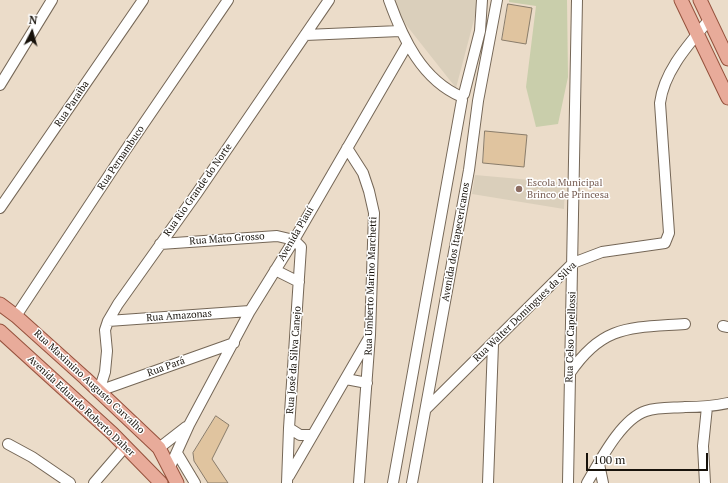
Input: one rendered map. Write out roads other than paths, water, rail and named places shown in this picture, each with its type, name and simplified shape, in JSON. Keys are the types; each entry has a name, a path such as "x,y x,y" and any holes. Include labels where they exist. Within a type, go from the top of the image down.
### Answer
{"main road":[{"path":"681,0 696,35 728,98"},
{"path":"700,0 728,59"},
{"name":"Rua Maximino Augusto Carvalho","path":"0,304 16,316 149,438 159,448 170,467"},
{"name":"Avenida Eduardo Roberto Daher","path":"0,331 112,433 154,475"},
{"path":"112,433 139,449 145,446 149,438"},
{"path":"159,448 150,454 154,475 165,472 170,467 177,483"}],"street":[{"path":"0,85 52,0"},
{"name":"Rua Paraiba","path":"0,208 143,0"},
{"name":"Rua Pernambuco","path":"16,316 228,0"},
{"name":"Rua Rio Grande do Norte","path":"99,391 105,372 107,351 105,330 108,321 329,0"},
{"path":"389,0 400,31 407,45 430,74 442,87 462,97 464,105 468,107 476,106 478,101"},
{"name":"Avenida dos Itapecericanos","path":"393,483 462,97 480,31 482,0"},
{"name":"Avenida dos Itapecericanos","path":"412,483 467,178 478,101 497,0"},
{"name":"Rua Celso Capellossi","path":"568,483 577,0"},
{"name":"Rua Walter Domingues da Silva","path":"426,409 493,344 573,262 602,252 665,244 668,239 660,103 662,88 667,76 696,35 709,20"},
{"path":"305,35 400,31"},
{"name":"Avenida Piauí","path":"170,467 189,425 250,311 294,240 407,45"},
{"name":"Rua Umberto Marino Marchetti","path":"346,148 363,173 370,191 374,213 370,335 359,483"},
{"name":"Rua Mato Grosso","path":"160,244 277,236 294,240"},
{"name":"Rua José da Silva Canejo","path":"288,480 289,428 301,247 294,240"},
{"path":"275,270 299,282"},
{"name":"Rua Amazonas","path":"108,321 250,311"},
{"path":"570,373 584,354 604,337 622,330 685,324"},
{"path":"288,480 312,435 346,379 370,335"},
{"path":"571,337 576,345 580,347 591,347"},
{"name":"Rua Pará","path":"99,391 234,343"},
{"path":"488,483 493,344"},
{"path":"346,379 367,383"},
{"path":"587,483 625,424 635,415 647,410 661,408 707,407 728,404"},
{"path":"705,483 703,446 707,407"},
{"name":"Avenida Piauí","path":"159,448 189,425"},
{"path":"289,428 300,435 312,435"},
{"path":"8,444 32,457 70,483"},
{"path":"94,483 125,447"},
{"path":"177,453 195,483"},
{"path":"599,464 603,483"}],"place":[{"name":"Escola Municipal Brinco de Princesa","path":"519,189"}]}
